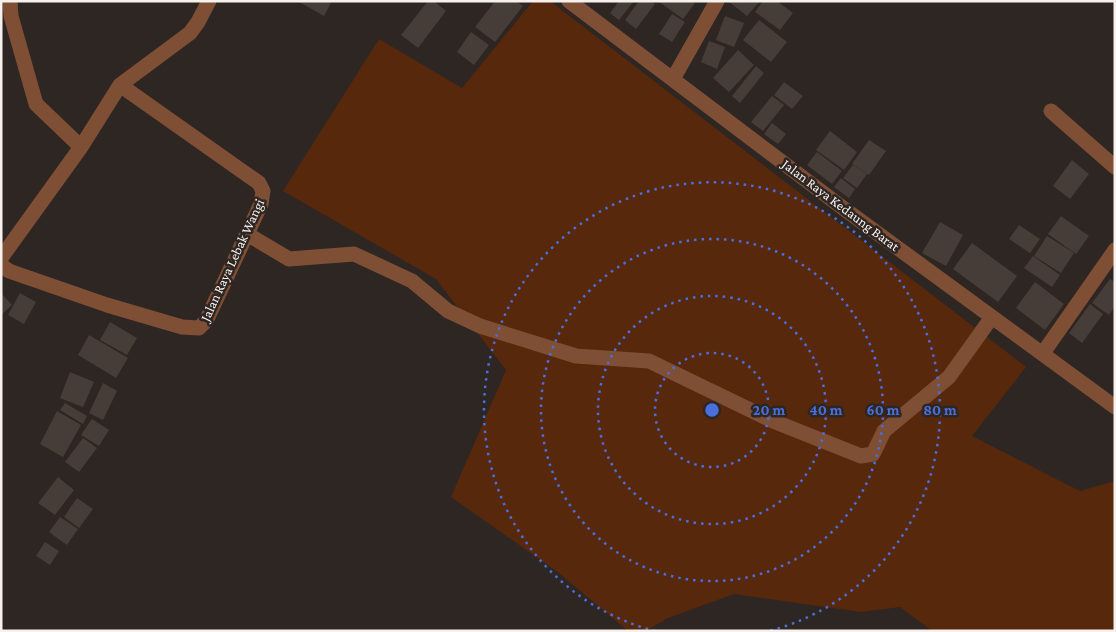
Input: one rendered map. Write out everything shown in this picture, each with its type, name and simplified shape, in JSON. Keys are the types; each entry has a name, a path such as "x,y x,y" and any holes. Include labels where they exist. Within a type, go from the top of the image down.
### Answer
{"street":[{"path":"10,1 11,16 36,104 81,147"},
{"path":"1,258 81,147 120,85 190,33 209,1"},
{"name":"Jalan Raya Kedaung Barat","path":"569,1 843,208 1115,407"},
{"path":"673,79 717,1"},
{"name":"Jalan Raya Lebak Wangi","path":"1,265 10,270 107,305 182,327 199,328 206,321 261,204 263,190 259,183 120,85"},
{"path":"1051,111 1115,167"},
{"path":"247,234 290,259 354,254 412,281 448,311 480,326 576,356 649,361 773,422 861,456 872,454 884,431 949,377 992,317"},
{"path":"1043,353 1115,250"}],"shaded area":[{"path":"533,1 550,1 1026,367 972,436 1080,491 1115,481 1115,631 932,631 900,607 861,612 734,594 668,618 646,631 628,631 559,573 451,497 506,370 436,279 283,191 379,39 462,88"}],"building":[{"path":"300,1 332,1 324,16"},
{"path":"428,1 434,1 446,11 418,48 401,35"},
{"path":"495,1 516,1 523,6 495,42 475,27"},
{"path":"619,1 634,1 619,20 610,13"},
{"path":"639,1 652,1 655,4 636,29 625,20"},
{"path":"658,1 692,1 695,3 683,19"},
{"path":"728,1 760,1 747,16"},
{"path":"763,1 777,1 793,13 780,30 755,12"},
{"path":"672,14 685,22 672,42 659,34"},
{"path":"725,16 744,23 734,47 716,40"},
{"path":"759,20 787,42 771,62 743,40"},
{"path":"471,32 489,45 474,65 457,52"},
{"path":"709,41 725,47 717,69 701,62"},
{"path":"738,50 754,65 729,92 713,78"},
{"path":"756,66 764,73 740,103 732,96"},
{"path":"784,82 803,96 792,109 774,95"},
{"path":"772,96 784,105 763,131 751,122"},
{"path":"772,123 786,134 778,144 764,134"},
{"path":"830,131 857,152 844,170 816,150"},
{"path":"869,140 886,151 869,175 852,164"},
{"path":"817,152 842,171 832,184 807,165"},
{"path":"1072,160 1089,174 1070,199 1053,186"},
{"path":"853,165 867,174 857,188 843,178"},
{"path":"841,178 855,189 849,198 834,187"},
{"path":"1061,216 1089,236 1076,254 1048,234"},
{"path":"940,222 963,235 946,266 922,253"},
{"path":"1019,225 1040,239 1030,253 1009,239"},
{"path":"1047,236 1074,253 1061,273 1034,256"},
{"path":"972,243 1017,276 998,302 953,269"},
{"path":"1033,256 1060,275 1052,287 1024,268"},
{"path":"1110,279 1115,282 1115,306 1109,315 1092,303"},
{"path":"1035,282 1064,304 1045,330 1016,308"},
{"path":"1,293 12,305 1,315"},
{"path":"20,293 36,302 24,324 8,315"},
{"path":"1090,304 1103,314 1082,343 1069,333"},
{"path":"110,322 137,338 127,355 100,340"},
{"path":"89,335 128,358 116,378 78,355"},
{"path":"70,372 94,382 83,407 60,398"},
{"path":"103,383 117,391 103,420 89,413"},
{"path":"65,403 87,416 83,424 60,410"},
{"path":"57,411 81,425 63,457 40,444"},
{"path":"92,419 109,430 99,446 81,435"},
{"path":"83,438 97,448 79,472 65,462"},
{"path":"58,477 74,490 55,515 38,503"},
{"path":"77,498 93,509 79,528 64,517"},
{"path":"60,517 78,529 67,545 49,532"},
{"path":"45,542 59,551 50,565 36,556"}]}
